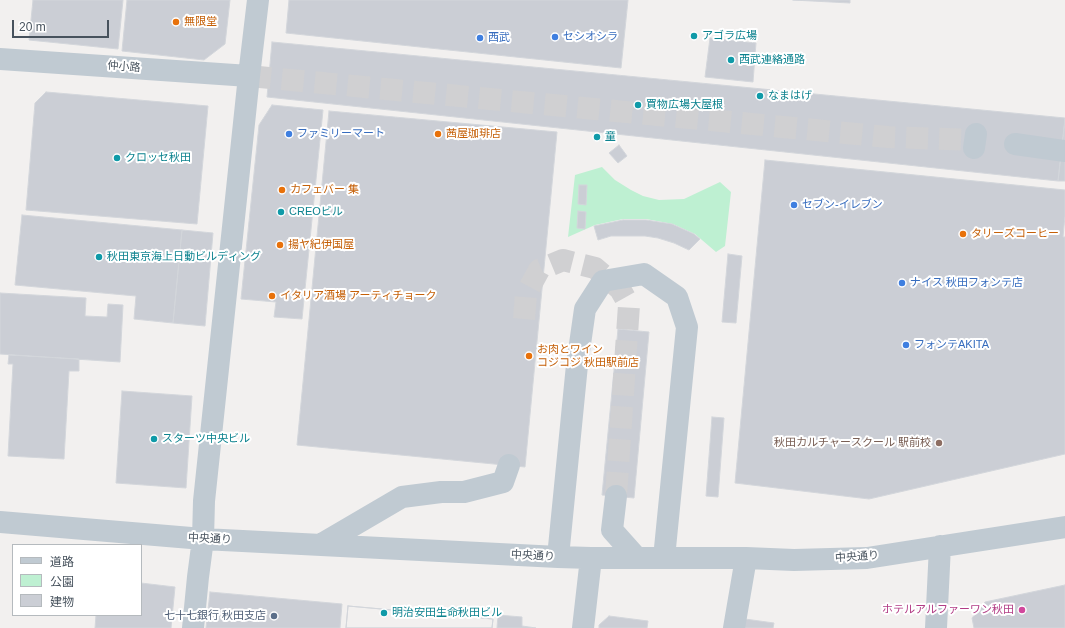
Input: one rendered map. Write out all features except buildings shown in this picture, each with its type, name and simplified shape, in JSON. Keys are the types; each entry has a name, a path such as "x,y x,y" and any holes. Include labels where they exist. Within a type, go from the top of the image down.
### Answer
{"street":[{"path":"193,628 203,539 204,501 258,0"},
{"name":"仲小路","path":"0,59 249,76"},
{"path":"1014,145 1065,151"},
{"path":"558,557 575,388 585,308 604,281 644,274 677,297 687,327 678,404 664,558"},
{"path":"320,545 402,497 441,492 464,492 503,482 509,465"},
{"path":"616,496 612,530 637,558"},
{"name":"中央通り","path":"0,522 203,539 558,557 746,558 794,560 867,558 1065,527"},
{"path":"936,628 940,546"},
{"path":"582,628 591,558"},
{"path":"734,628 746,558"}],"green space":[{"path":"602,167 615,180 631,190 643,196 659,200 684,199 720,182 731,192 725,246 716,252 695,234 673,224 646,219 623,219 595,225 568,237 575,175"}],"tunnel":[{"path":"249,76 888,137 975,140"},
{"path":"524,319 526,294 539,270 563,260 595,268 620,289 629,305 616,496"}],"place":[{"name":"無限堂","path":"176,22"},
{"name":"アゴラ広場","path":"694,36"},
{"name":"セシオシラ","path":"555,37"},
{"name":"西武","path":"480,38"},
{"name":"西武連絡通路","path":"731,60"},
{"name":"なまはげ","path":"760,96"},
{"name":"買物広場大屋根","path":"638,105"},
{"name":"ファミリーマート","path":"289,134"},
{"name":"茜屋珈琲店","path":"438,134"},
{"name":"童","path":"597,137"},
{"name":"クロッセ秋田","path":"117,158"},
{"name":"カフェバー 集","path":"282,190"},
{"name":"セブン-イレブン","path":"794,205"},
{"name":"CREOビル","path":"281,212"},
{"name":"タリーズコーヒー","path":"963,234"},
{"name":"揚ヤ紀伊国屋","path":"280,245"},
{"name":"秋田東京海上日動ビルディング","path":"99,257"},
{"name":"ナイス 秋田フォンテ店","path":"902,283"},
{"name":"イタリア酒場 アーティチョーク","path":"272,296"},
{"name":"フォンテAKITA","path":"906,345"},
{"name":"お肉とワイン コジコジ 秋田駅前店","path":"529,356"},
{"name":"スターツ中央ビル","path":"154,439"},
{"name":"秋田カルチャースクール 駅前校","path":"939,443"},
{"name":"ホテルアルファーワン秋田","path":"1022,610"},
{"name":"明治安田生命秋田ビル","path":"384,613"},
{"name":"七十七銀行 秋田支店","path":"274,616"}]}
